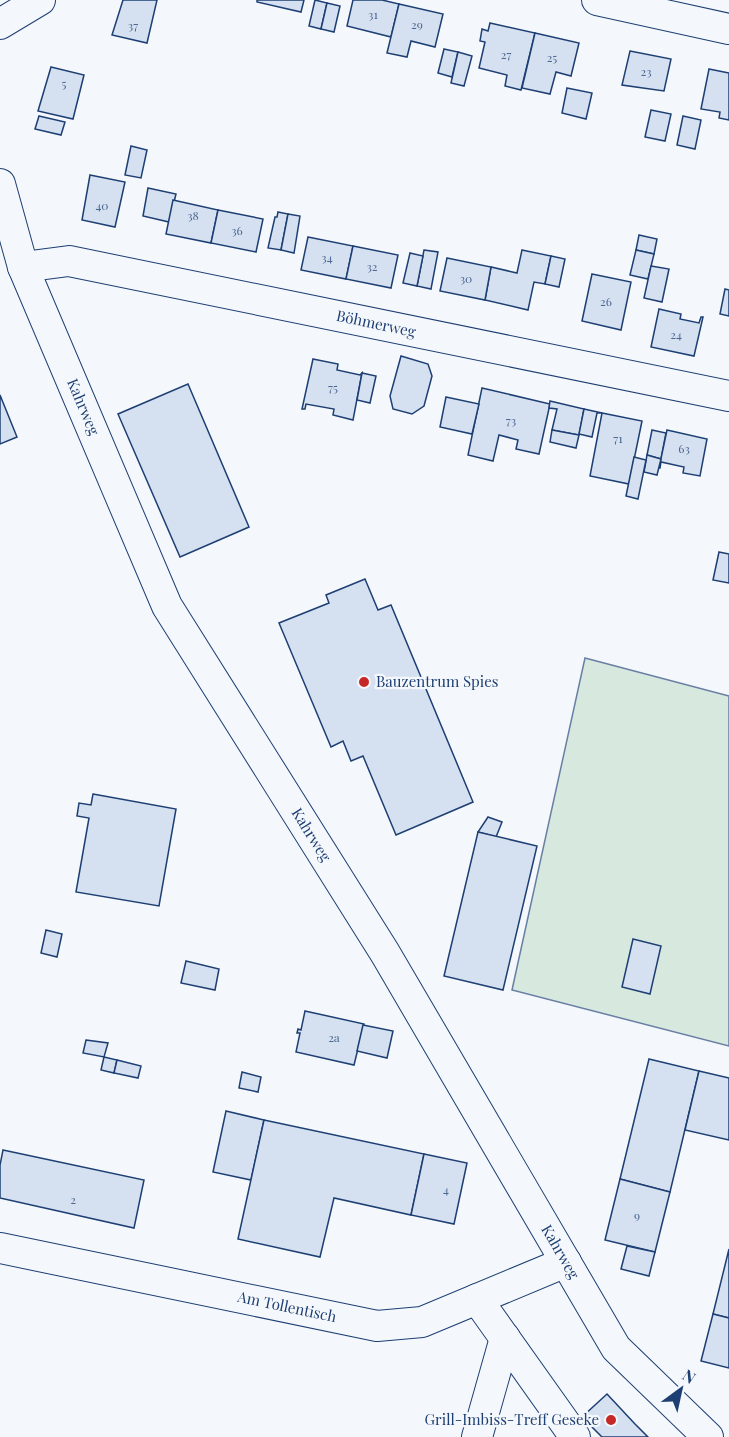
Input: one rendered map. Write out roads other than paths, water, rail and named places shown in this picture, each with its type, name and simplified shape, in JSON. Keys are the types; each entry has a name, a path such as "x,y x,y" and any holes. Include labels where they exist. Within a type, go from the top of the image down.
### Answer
{"street":[{"path":"0,24 40,0"},
{"path":"597,0 729,29"},
{"name":"Kahrweg","path":"0,184 23,267 167,606 386,953 616,1348 708,1437"},
{"name":"Böhmerweg","path":"23,267 69,261 729,396"},
{"name":"Am Tollentisch","path":"0,1248 377,1326 422,1322 566,1262"},
{"path":"477,1299 575,1437"},
{"path":"477,1437 505,1338"}],"place":[{"name":"Bauzentrum Spies","path":"364,682"},
{"name":"Grill-Imbiss-Treff Geseke","path":"611,1420"}]}
